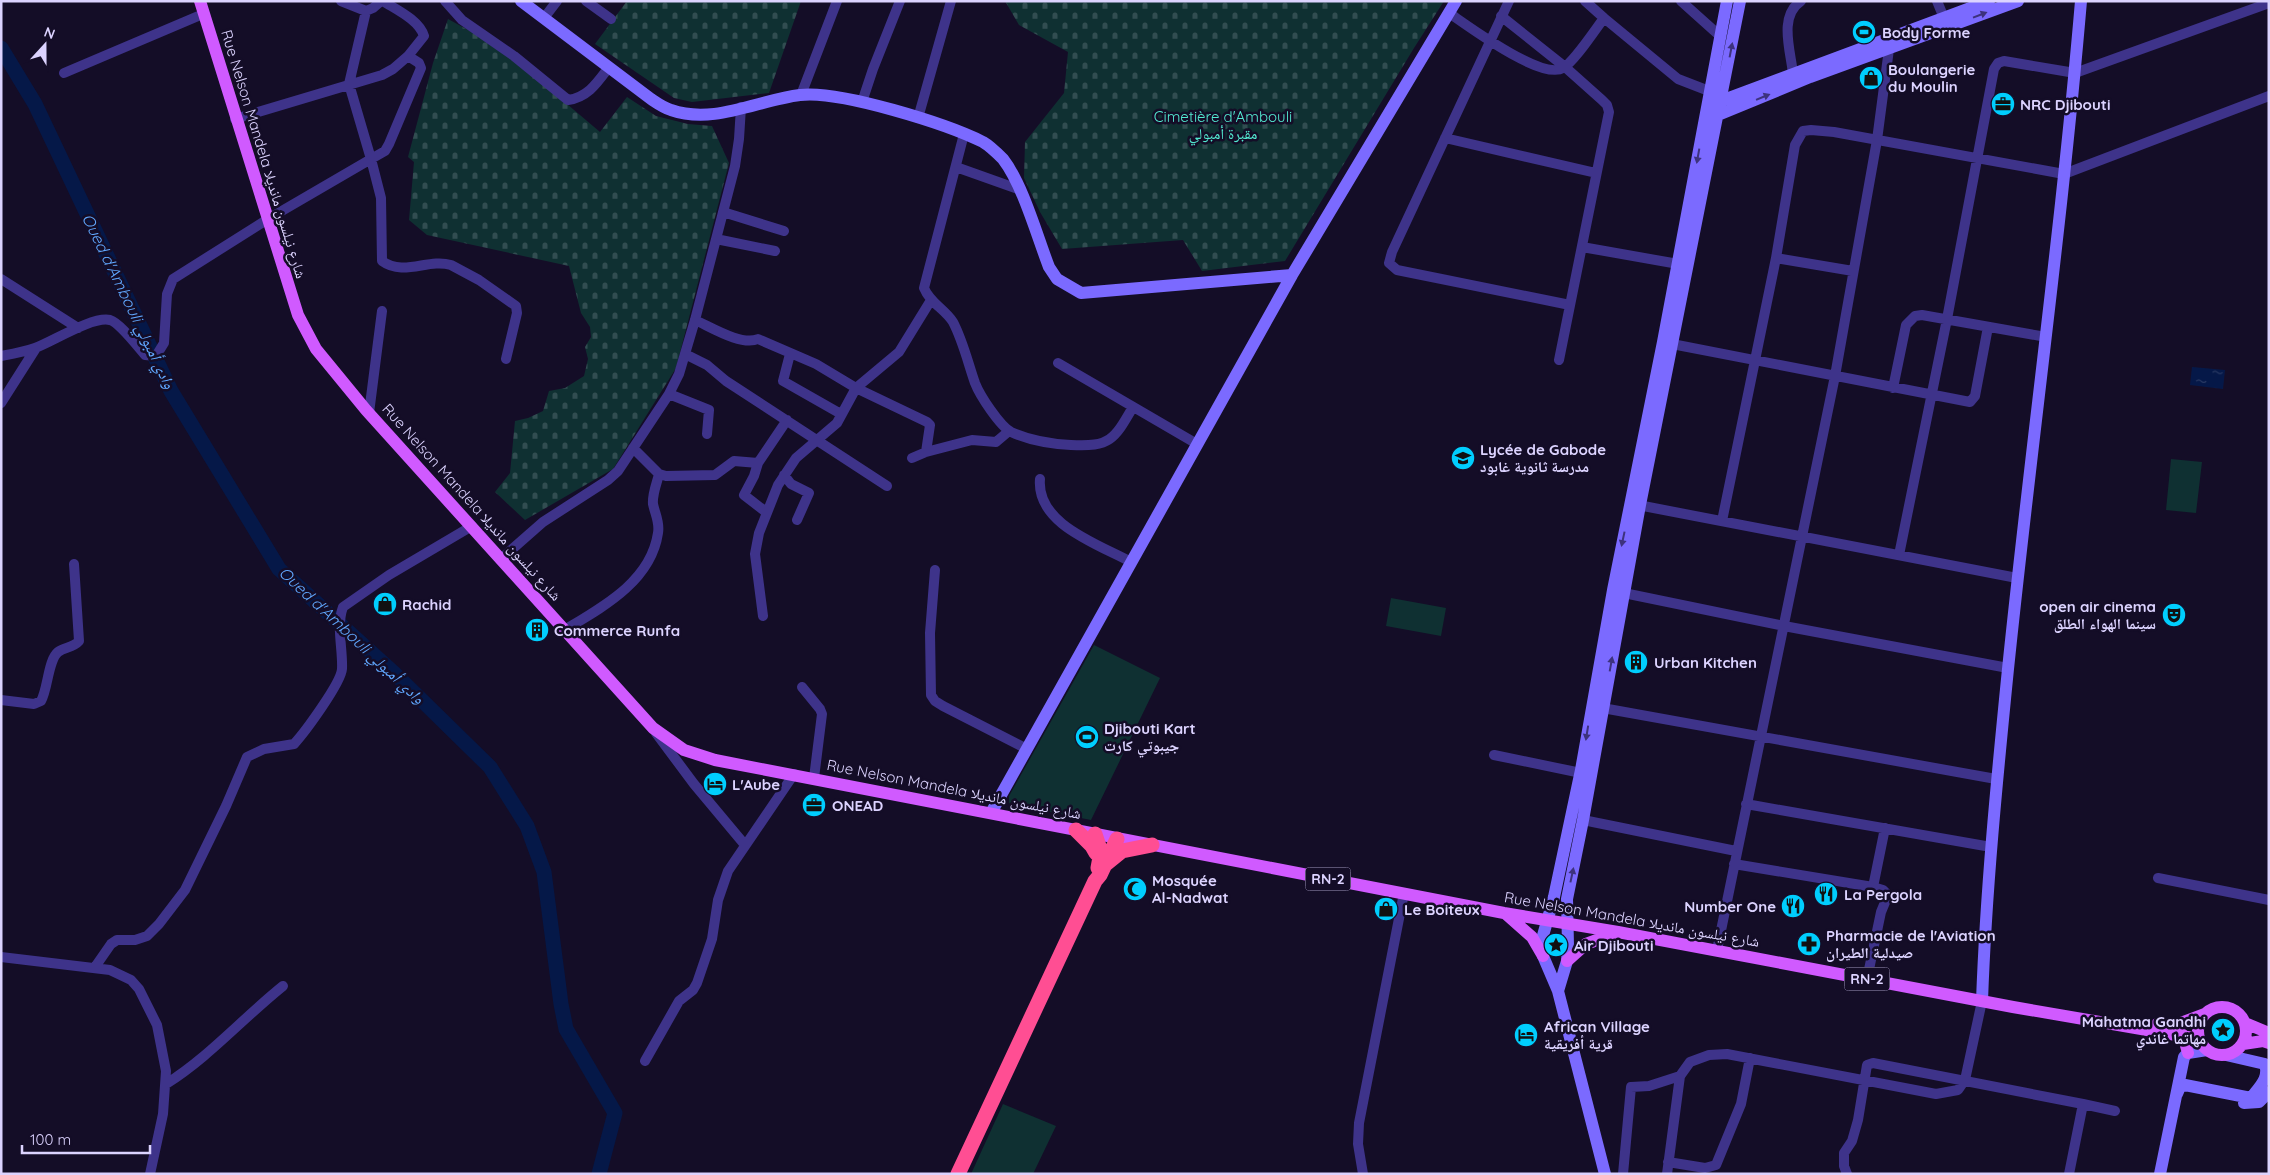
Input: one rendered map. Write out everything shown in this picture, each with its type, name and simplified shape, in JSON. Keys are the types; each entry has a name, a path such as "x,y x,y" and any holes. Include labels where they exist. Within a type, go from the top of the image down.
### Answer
{"highway":[{"path":"1076,830 1095,851 1099,872"},
{"path":"1095,834 1101,852 1099,872"},
{"path":"958,1174 1099,872 1117,839"},
{"path":"1099,872 1122,852 1152,845"}],"main road":[{"name":"Rue Nelson Mandela شارع نيلسون مانديلا","path":"200,1 235,119 302,324 316,349 369,413 502,558 653,728 684,750 697,755 1117,839 1982,1001 2199,1039"},
{"path":"1504,912 1526,931 1543,956"},
{"path":"1566,961 1586,944 1618,932"},
{"name":"RN-2","path":"2205,1014 2213,1009 2225,1007 2237,1012 2245,1023 2269,1033"},
{"name":"Rue Nelson Mandela شارع نيلسون مانديلا","path":"2116,1023 2126,1021 2178,1024 2205,1014"},
{"path":"2205,1014 2198,1025 2199,1039 2207,1050 2216,1055 2226,1055 2239,1049 2246,1037 2245,1023"},
{"path":"2183,1036 2188,1053"},
{"path":"2243,1044 2269,1042"}],"street":[{"path":"235,119 382,75 393,69 408,56 424,36 422,29 382,1 366,11 341,1"},
{"path":"521,1 669,110 702,116 801,95 816,94 862,102 918,118 964,134 994,149 1009,169 1049,267 1057,279 1081,293 1292,275"},
{"path":"544,18 557,1"},
{"path":"586,1 611,19"},
{"path":"801,95 837,1"},
{"path":"862,102 900,1"},
{"path":"918,118 951,1"},
{"path":"991,813 1292,275 1456,1"},
{"path":"1509,1 1392,252 1389,259 1390,266 1397,270 1570,305"},
{"path":"1585,1 1678,78 1709,91 1721,100"},
{"path":"1681,1 1720,36"},
{"path":"1635,505 1672,344 1706,108 1727,1"},
{"path":"1605,1174 1558,992 1543,956 1542,939 1586,774 1618,592 1683,264 1718,115 1740,1"},
{"path":"1794,74 1788,30 1789,17 1792,9 1800,1"},
{"path":"1937,1 1944,18"},
{"path":"1718,115 1988,1"},
{"path":"1706,108 1740,92 2018,1"},
{"path":"1667,1174 1680,1076 1690,1062 1708,1055 1727,1054 1936,1094 1958,1090 1965,1080 1982,1001 1996,779 2017,578 2064,174 2081,1"},
{"path":"1899,555 1947,319 1994,70 1998,63 2004,62 2075,72 2269,3"},
{"path":"451,4 478,32 514,56 568,100 578,99 594,88 609,67"},
{"path":"366,11 350,84 381,198 382,261 389,266 400,268 443,262 464,271 506,298 516,306 517,313 506,359"},
{"path":"1449,12 1489,41 1519,58 1553,71 1566,67 1604,18"},
{"path":"64,73 203,14"},
{"path":"1501,16 1566,67 1607,105 1608,112 1559,360"},
{"path":"1717,950 1835,376 1877,140 1888,44"},
{"path":"1,356 36,348 78,328 103,320 110,320 117,324 145,355 156,356 164,344 167,294 173,279 385,151 421,68 419,63 408,56"},
{"path":"1726,75 1731,89 1740,92"},
{"path":"1722,521 1776,258 1795,145 1803,131 1811,130 1877,140 2064,174 2269,96"},
{"path":"502,558 542,522 608,480 618,471 669,394 686,354 735,166 740,139 741,107"},
{"path":"1706,108 1718,115"},
{"path":"964,134 924,288 931,300 943,309 953,322 981,396 1010,431 1046,442 1092,446 1117,435 1133,408"},
{"path":"1445,138 1596,173"},
{"path":"956,167 1018,190"},
{"path":"723,212 784,232"},
{"path":"716,239 775,252"},
{"path":"1582,247 1683,264"},
{"path":"1776,258 1853,271"},
{"path":"1,279 78,328"},
{"path":"763,616 755,554 766,512 784,475 796,458 837,423 856,388 891,361 931,300"},
{"path":"369,413 382,311"},
{"path":"1893,388 1906,325 1915,316 1922,315 1947,319 2046,337"},
{"path":"695,320 741,340 750,341 758,339 816,364 856,388 907,411 930,425 926,452"},
{"path":"1672,344 1965,403 1973,400 1988,327"},
{"path":"1,403 36,348"},
{"path":"686,354 707,365 726,381 787,420 815,441 887,486"},
{"path":"790,354 783,381 841,414"},
{"path":"1058,363 1197,444"},
{"path":"669,394 709,410 706,434"},
{"path":"766,512 744,495 754,476 758,463 787,420"},
{"path":"912,458 926,452 972,440 996,442 1010,431"},
{"path":"633,448 660,474 694,477 715,475 734,461 758,463"},
{"path":"566,629 611,602 637,578 649,560 658,532 659,520 653,499 660,474"},
{"path":"784,475 792,484 808,494 797,520"},
{"path":"1040,479 1039,491 1044,504 1052,516 1062,525 1131,562"},
{"path":"1635,505 2017,578"},
{"path":"95,967 111,944 117,940 135,940 147,936 160,924 189,882 226,806 247,757 264,749 294,744 338,682 342,669 340,618 343,607 389,575 472,526"},
{"path":"1,700 34,704 42,701 46,693 53,659 58,652 75,645 79,641 74,564"},
{"path":"935,570 930,633 931,695 935,701 943,706 1027,750"},
{"path":"1618,592 1784,626 2008,668"},
{"path":"802,687 822,714 814,778"},
{"path":"1597,707 1996,779"},
{"path":"653,728 694,784 745,845"},
{"path":"1494,755 1586,774"},
{"path":"646,1061 679,1001 693,990 697,983 712,939 718,900 728,871 794,774"},
{"path":"1558,992 1568,946 1566,899 1583,820 1586,774"},
{"path":"1746,804 1991,847"},
{"path":"1583,820 1736,851"},
{"path":"1873,887 1885,828"},
{"path":"1734,864 1883,890 1888,895 1881,912 1868,979"},
{"path":"2158,878 2269,900"},
{"path":"1364,1174 1358,1144 1359,1123 1404,893"},
{"path":"1,957 95,967 121,974 131,980 145,999 157,1025 166,1084 150,1174"},
{"path":"166,1084 188,1070 253,1010 283,986"},
{"path":"2160,1174 2183,1063 2188,1053 2207,1050"},
{"path":"2177,1094 2180,1087 2185,1085 2251,1098 2266,1077 2268,1071 2265,1064 2226,1055"},
{"path":"1668,1162 1705,1168 1716,1165 1740,1104 1750,1058"},
{"path":"1848,1174 1844,1166 1844,1153 1852,1141 1858,1120 1863,1080 1867,1065 1873,1063 2115,1110"},
{"path":"1623,1174 1632,1087 1649,1086 1680,1076"},
{"path":"2177,1094 2183,1090 2247,1104 2259,1102 2269,1092"},
{"path":"2069,1174 2083,1104"}],"green space":[{"path":"627,1 801,1 769,93 692,102 674,98 595,44"},
{"name":"Cimetière d'Ambouli مقبرة أمبولي","path":"1005,1 1444,1 1285,261 1202,271 1183,240 1062,249 1040,212 1024,178 1025,142 1064,93 1068,52 1019,25"},
{"path":"448,19 501,48 600,132 627,97 656,116 688,124 712,126 729,163 676,368 613,469 525,520 495,492 510,473 515,421 528,418 543,411 549,391 565,388 584,376 588,359 585,347 591,337 590,327 581,313 569,266 427,235 409,220 414,162 408,157 433,63"},
{"path":"2171,459 2202,462 2196,513 2166,510"},
{"path":"1391,598 1446,608 1441,636 1386,626"},
{"name":"Djibouti Kart جيبوتي كارت","path":"1094,645 1160,678 1091,820 1009,804 1009,796"},
{"path":"1003,1104 1056,1126 1033,1174 971,1174"}],"water":[{"path":"2192,367 2225,370 2223,389 2190,385"}],"waterway":[{"name":"Oued d'Ambouli وادي أمبولي","path":"1,48 35,104 171,391 279,569 394,673 490,767 527,826 544,872 566,1029 615,1113 599,1174"}],"place":[{"name":"Body Forme","path":"1864,32"},
{"name":"Boulangerie du Moulin","path":"1871,78"},
{"name":"NRC Djibouti","path":"2003,104"},
{"name":"Lycée de Gabode مدرسة ثانوية غابود","path":"1463,458"},
{"name":"Rachid","path":"385,604"},
{"name":"open air cinema سينما الهواء الطلق","path":"2174,615"},
{"name":"Commerce Runfa","path":"537,630"},
{"name":"Urban Kitchen","path":"1636,662"},
{"name":"Djibouti Kart جيبوتي كارت","path":"1087,737"},
{"name":"L'Aube","path":"715,784"},
{"name":"ONEAD","path":"814,805"},
{"name":"Mosquée Al-Nadwat","path":"1135,889"},
{"name":"La Pergola","path":"1826,894"},
{"name":"Number One","path":"1793,906"},
{"name":"Le Boiteux","path":"1386,909"},
{"name":"Pharmacie de l'Aviation صيدلية الطيران","path":"1809,944"},
{"name":"Air Djibouti","path":"1556,945"},
{"name":"Mahatma Gandhi مهاتما غاندي","path":"2223,1030"},
{"name":"African Village قرية أفريقية","path":"1526,1035"}]}
